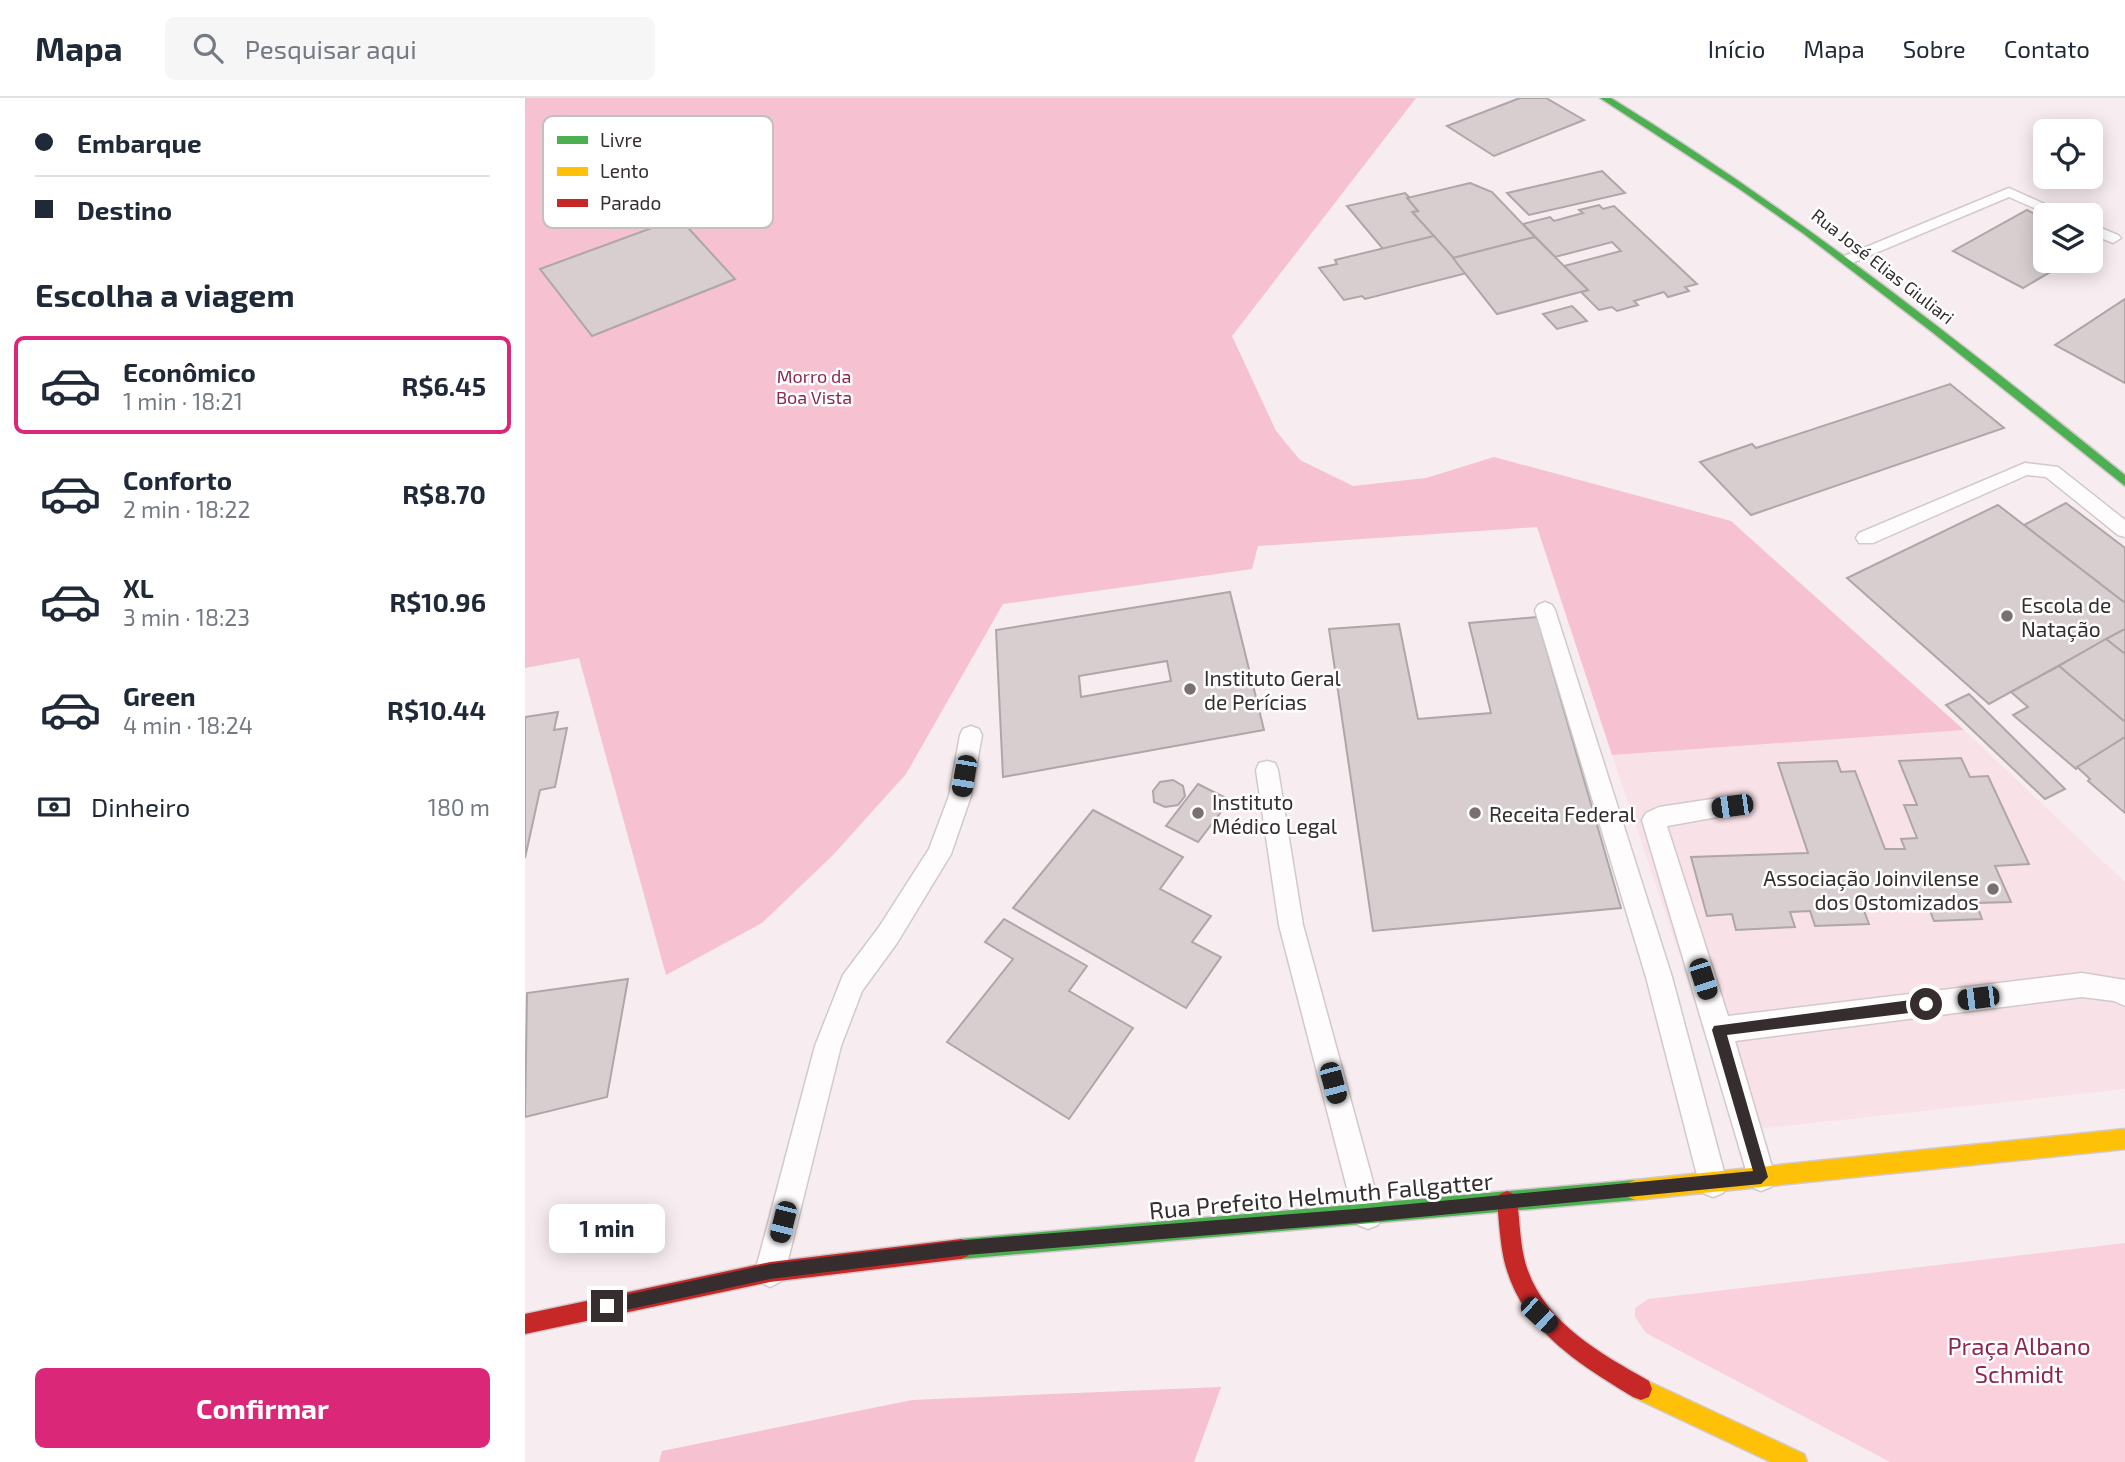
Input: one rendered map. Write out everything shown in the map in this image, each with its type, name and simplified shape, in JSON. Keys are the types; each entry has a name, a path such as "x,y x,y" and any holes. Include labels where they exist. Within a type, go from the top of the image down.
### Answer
{"street":[{"name":"Rua José Elias Giuliari","path":"1605,98 1700,154 1847,260 2125,482"},
{"name":"Rua Prefeito Helmuth Fallgatter","path":"525,1324 770,1272 966,1248 1713,1183 2125,1139"},
{"path":"1507,1201 1516,1268 1539,1315 1574,1348 1650,1394 1796,1462"}],"lane":[{"path":"1847,260 2010,192 2035,203"},
{"path":"2103,233 2113,238"},
{"path":"1866,538 2025,469 2050,471 2125,530"},
{"path":"1545,610 1659,977 1713,1183"},
{"path":"770,1272 828,1046 852,984 888,935 939,854 960,796 971,735"},
{"path":"1268,770 1291,925 1368,1215"},
{"path":"1732,806 1654,820 1761,1177"},
{"path":"1719,1030 2082,985 2120,990 2125,995"}],"shaded area":[{"path":"1964,730 2125,882 2125,1089 1739,1131 1612,755"}],"green space":[{"name":"Morro da Boa Vista","path":"525,98 1416,98 1232,336 1276,431 1300,460 1353,486 1426,478 1494,457 1731,521 1964,730 1612,755 1537,527 1258,546 1252,569 1003,604 906,774 833,855 762,923 666,975 579,658 525,668"},
{"name":"Praça Albano Schmidt","path":"2125,1243 2125,1462 1890,1462 1646,1333 1635,1317 1635,1308 1648,1299"},
{"path":"1221,1387 1194,1462 659,1462 662,1451 912,1400"}],"building":[{"path":"1520,98 1546,98 1584,120 1494,156 1447,126"},
{"path":"1602,171 1625,193 1529,215 1507,193"},
{"path":"1470,183 1492,192 1535,237 1453,258 1412,212 1418,211 1407,198"},
{"path":"1405,193 1418,211 1412,212 1434,236 1383,249 1347,206"},
{"path":"1599,205 1603,209 1614,206 1697,284 1685,287 1689,291 1668,297 1664,292 1634,301 1638,305 1617,311 1612,307 1599,310 1581,292 1588,290 1564,266 1621,251 1612,242 1555,257 1523,224 1550,217 1554,221 1583,213 1579,210"},
{"path":"2027,210 2033,213 2033,273 2049,273 2023,288 1953,251"},
{"path":"652,228 688,228 735,279 592,336 540,269"},
{"path":"1434,236 1467,273 1365,299 1362,296 1344,300 1319,268 1337,264 1335,260"},
{"path":"1535,237 1588,290 1497,314 1453,258"},
{"path":"2125,299 2125,383 2055,345"},
{"path":"1572,306 1587,321 1557,329 1543,314"},
{"path":"1950,384 2004,428 1751,515 1700,462 1752,444 1756,448"},
{"path":"2066,503 2125,548 2125,603 2024,525"},
{"name":"Escola de Natação","path":"1998,505 2125,603 2125,629 1989,704 1847,578"},
{"name":"Instituto Geral de Perícias","path":"1230,592 1264,730 1003,777 996,630","holes":["1167,661 1171,681 1081,697 1079,676"]},
{"name":"Receita Federal","path":"1537,617 1621,908 1373,931 1329,629 1399,624 1418,719 1491,713 1469,623"},
{"path":"2125,629 2125,654 2106,639"},
{"path":"2106,639 2125,654 2125,722 2059,666"},
{"path":"2059,666 2125,722 2125,737 2076,769 2013,715 2028,707 2011,692"},
{"path":"1969,694 2065,789 2045,799 1946,705"},
{"path":"558,712 554,730 567,728 555,787 540,790 525,858 525,717"},
{"path":"2125,737 2125,813 2088,781 2090,779 2077,767"},
{"path":"1961,758 1970,777 1988,776 2029,864 1995,866 2011,902 1976,903 1982,919 1934,921 1928,906 1863,908 1869,924 1815,926 1810,911 1790,912 1795,927 1736,930 1732,914 1707,916 1691,857 1808,853 1778,763 1837,761 1841,772 1855,771 1885,849 1905,849 1901,839 1917,838 1904,805 1917,805 1899,761"},
{"path":"1173,780 1183,786 1185,796 1178,805 1165,807 1154,802 1153,791 1160,782"},
{"name":"Instituto Médico Legal","path":"1198,784 1230,800 1198,842 1166,826"},
{"path":"1093,810 1183,857 1160,889 1211,916 1192,942 1221,957 1186,1008 1013,908"},
{"path":"1004,919 1087,966 1069,991 1133,1028 1069,1119 947,1042 1013,959 985,942"},
{"path":"628,979 607,1097 525,1117 527,993"}],"traffic: fast":[{"path":"1605,98 1742,186 1807,232 1936,330 2125,482"},
{"path":"961,1249 1635,1190"}],"traffic: slow":[{"path":"1635,1190 2125,1139"},
{"path":"1641,1389 1796,1462"}],"traffic: jam":[{"path":"1507,1201 1516,1266 1524,1288 1536,1307 1566,1340 1641,1389"},
{"path":"525,1324 770,1272 961,1249"}],"place":[{"name":"Escola de Natação","path":"2007,616"},
{"name":"Instituto Geral de Perícias","path":"1190,689"},
{"name":"Instituto Médico Legal","path":"1198,813"},
{"name":"Receita Federal","path":"1475,813"},
{"name":"Associação Joinvilense dos Ostomizados","path":"1993,889"}],"route":[{"path":"607,1306 770,1272 837,1262 966,1248 1368,1215 1761,1177 1719,1030 1926,1004"}]}
